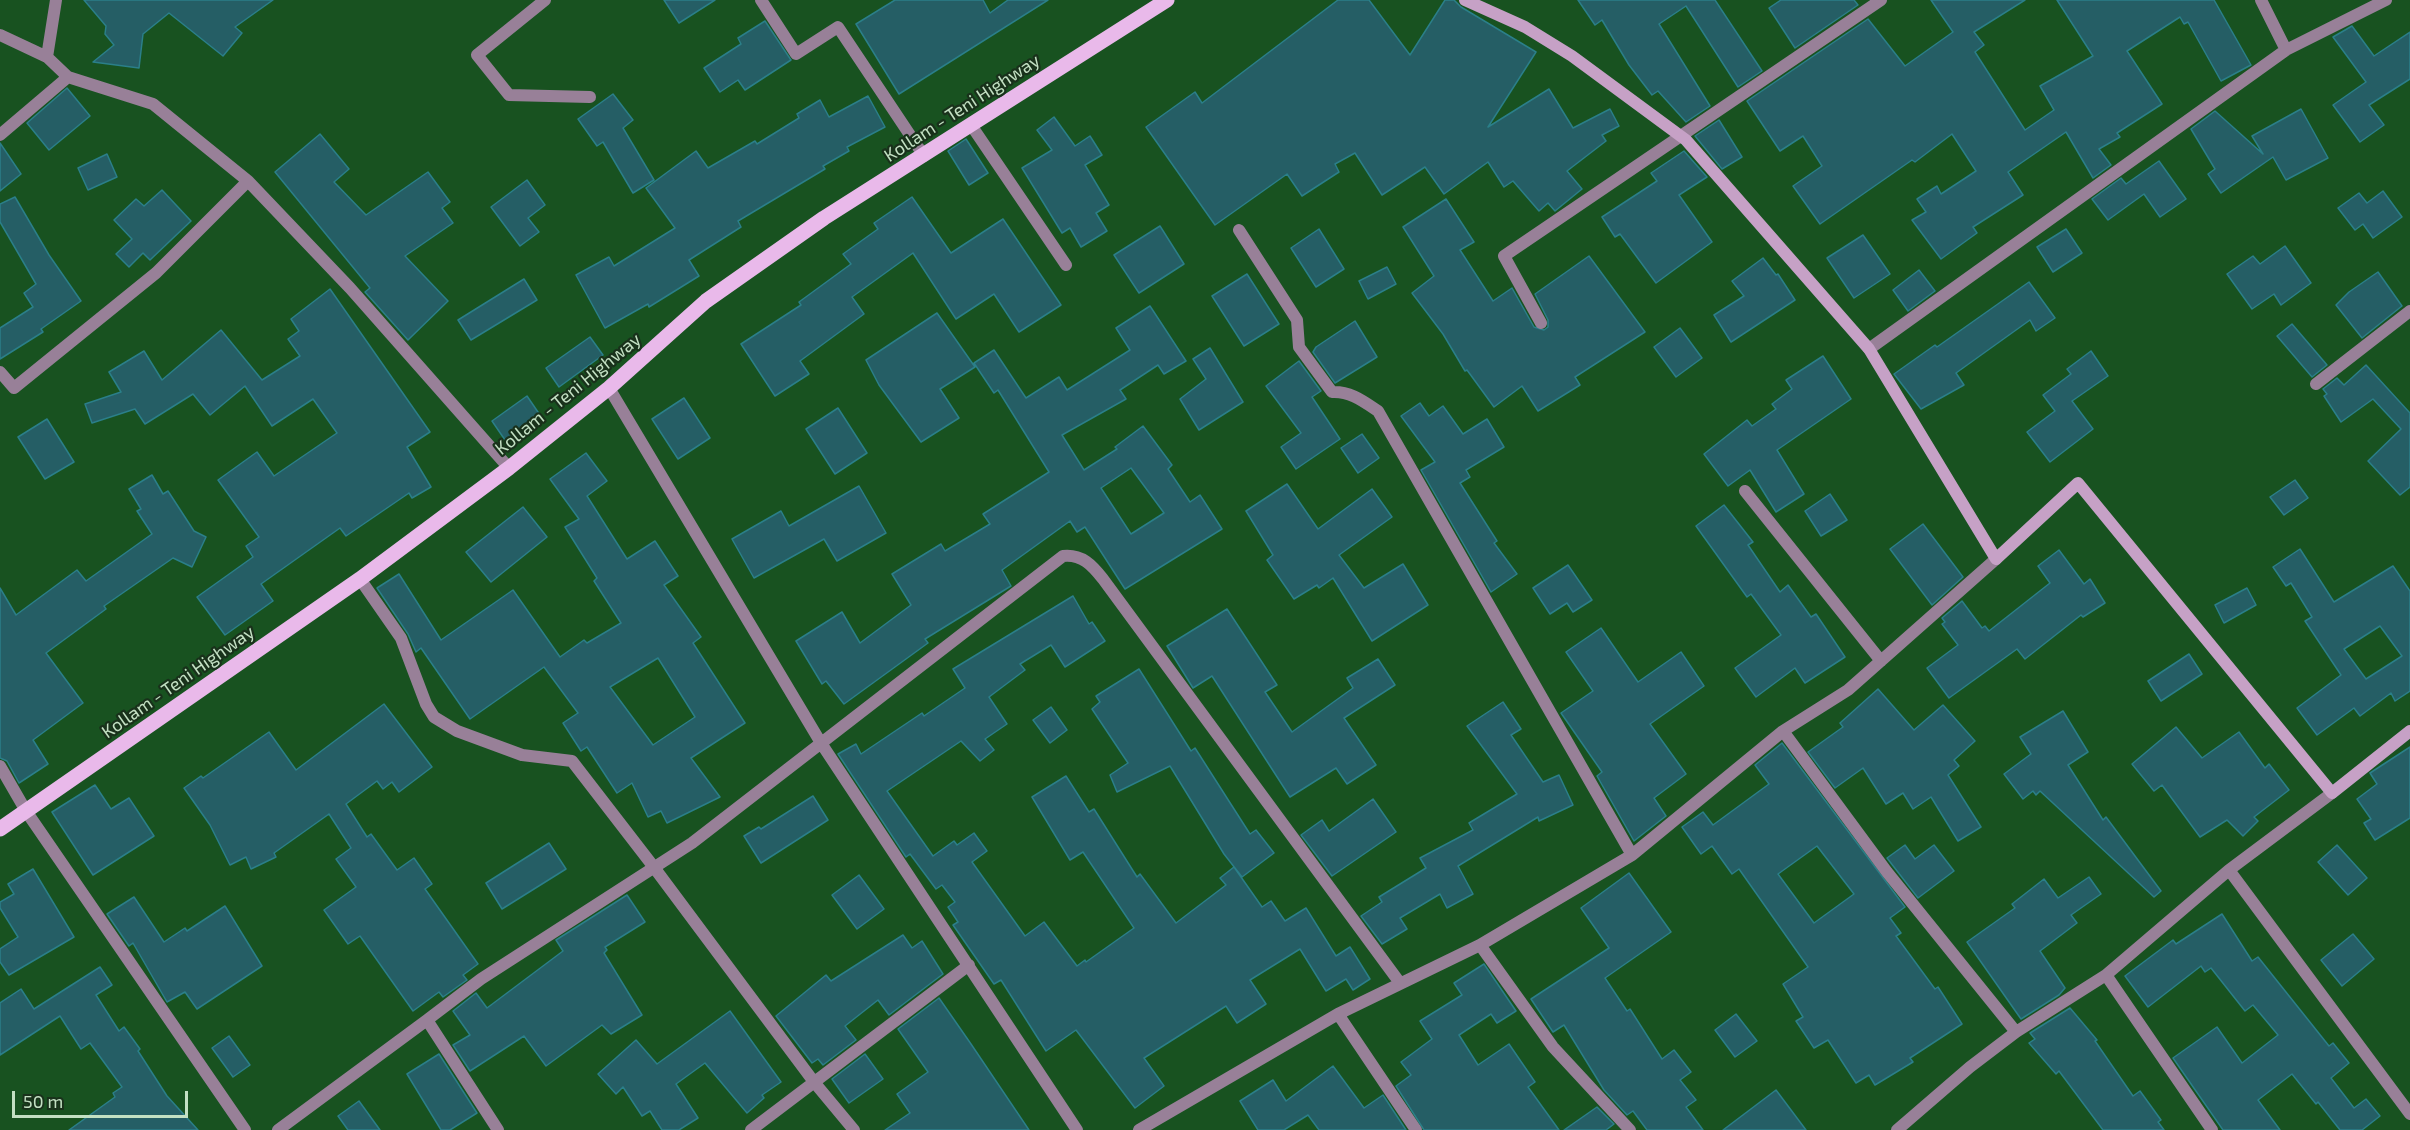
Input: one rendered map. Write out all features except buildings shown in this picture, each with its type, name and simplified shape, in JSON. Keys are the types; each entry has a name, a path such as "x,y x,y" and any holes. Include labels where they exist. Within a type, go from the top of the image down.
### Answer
{"main road":[{"name":"Kollam - Teni Highway","path":"0,829 360,579 509,468 609,388 706,301 824,218 1167,0"}],"street":[{"path":"47,57 56,0"},
{"path":"545,0 477,55 509,95 590,97"},
{"path":"761,0 796,54 838,27 924,156"},
{"path":"1465,0 1525,27 1563,50 1679,136 1869,349 1996,559"},
{"path":"1541,323 1504,256 1881,0"},
{"path":"2261,0 2286,50"},
{"path":"1869,349 2286,50 2386,0"},
{"path":"0,35 47,57 68,77 153,104 248,181 350,288 509,468"},
{"path":"0,135 68,77"},
{"path":"971,125 1066,265"},
{"path":"0,372 14,388 156,273 248,181"},
{"path":"1239,230 1297,320 1299,346 1332,392 1342,392 1358,398 1377,411 1632,855"},
{"path":"2316,384 2410,311"},
{"path":"609,388 821,743 1077,1130"},
{"path":"1139,1130 1338,1014 1480,945 1632,855 1783,731 1848,690 2078,483 2332,793"},
{"path":"1744,491 1881,661"},
{"path":"279,1130 481,979 692,843 1063,556 1074,555 1093,567 1103,579 1400,983"},
{"path":"360,579 401,638 426,704 434,717 457,731 522,755 572,761 814,1082 854,1130"},
{"path":"1783,731 1887,872 2016,1032"},
{"path":"1899,1129 1970,1067 2016,1032 2106,975 2229,870 2410,731"},
{"path":"0,766 26,812 245,1130"},
{"path":"2229,870 2410,1114"},
{"path":"1480,945 1553,1047 1630,1130"},
{"path":"751,1130 969,965"},
{"path":"2106,975 2212,1130"},
{"path":"1338,1014 1416,1130"},
{"path":"427,1020 498,1130"}]}
